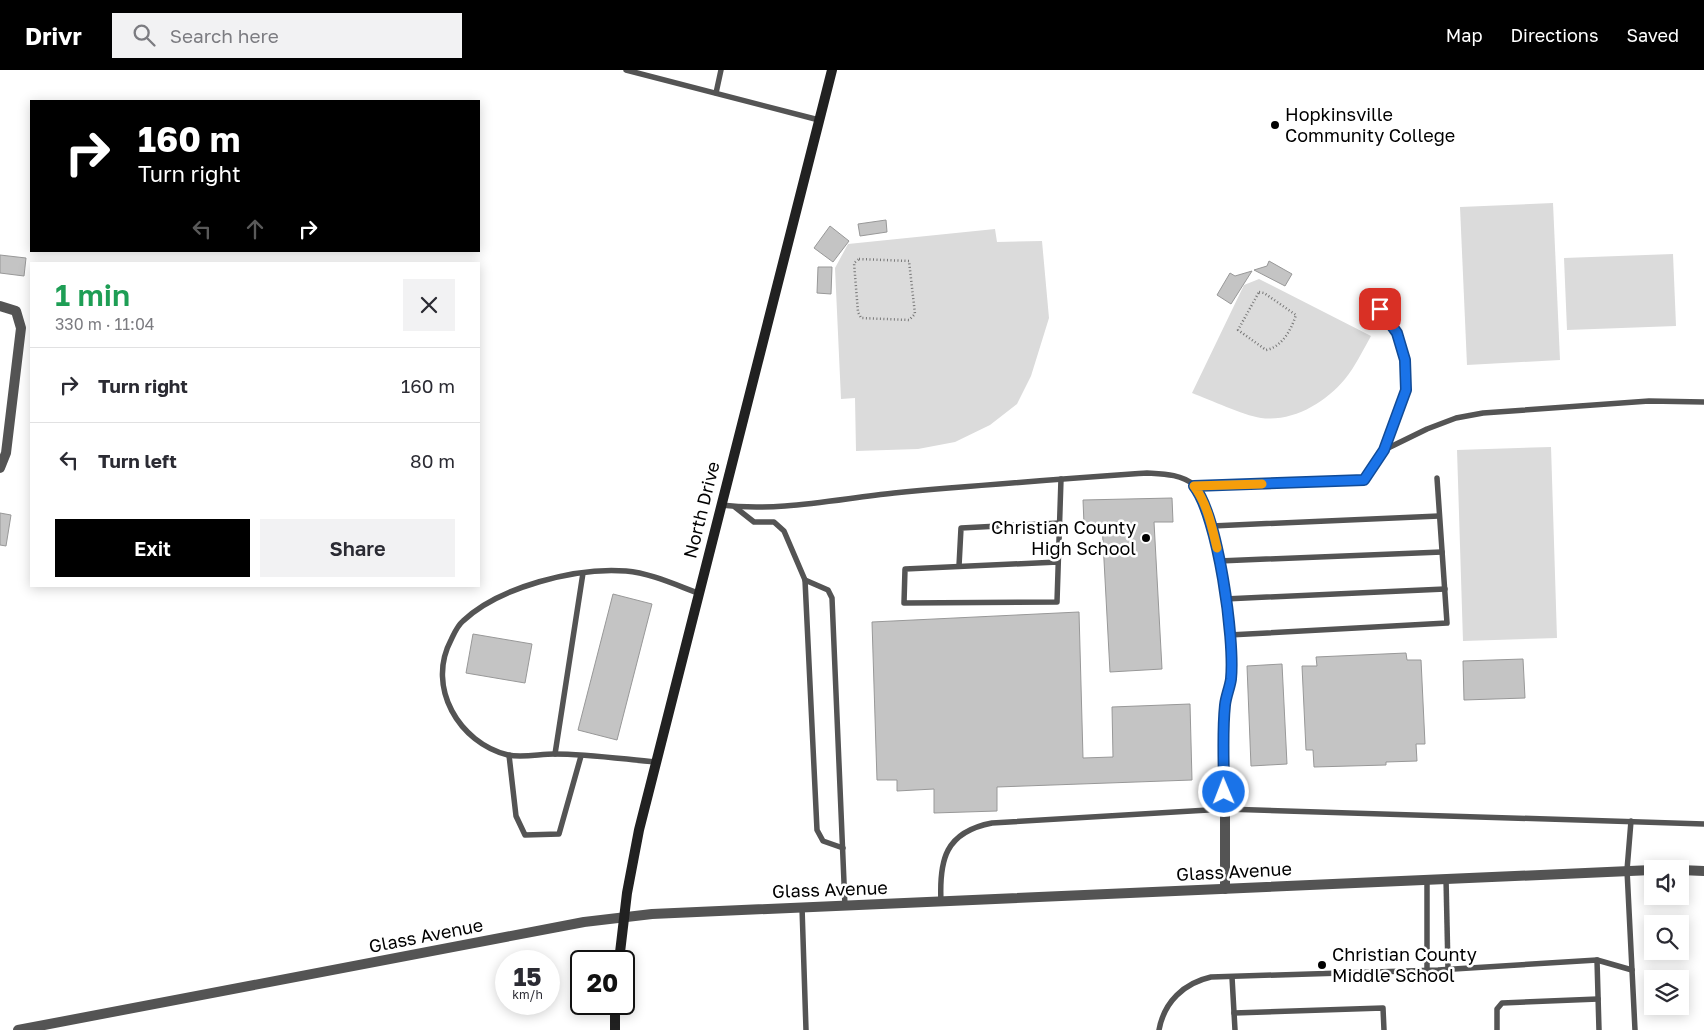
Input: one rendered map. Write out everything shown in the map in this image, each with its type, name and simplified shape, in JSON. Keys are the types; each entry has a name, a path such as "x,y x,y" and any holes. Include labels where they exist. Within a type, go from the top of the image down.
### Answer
{"main road":[{"name":"North Drive","path":"620,950 623,917 639,830 832,70"},
{"path":"615,1030 616,1015"}],"street":[{"path":"0,306 16,311 21,328 6,453 0,468"},
{"path":"1225,809 1225,889"},
{"name":"Glass Avenue","path":"18,1030 68,1025 584,922 623,917 802,907 1644,870"},
{"path":"1689,870 1704,871"}],"lane":[{"path":"626,70 819,120"},
{"path":"716,93 722,70"},
{"path":"1194,486 1364,480 1384,450 1406,390 1405,360 1397,333 1371,297"},
{"path":"1384,450 1427,428 1456,418 1483,414 1649,402 1704,402"},
{"path":"720,505 802,505 893,493 1147,473 1175,476 1194,486 1199,492 1212,526 1220,560 1229,635 1231,679 1225,706 1223,742 1225,809"},
{"path":"1229,635 1447,624 1437,478"},
{"path":"1058,562 904,569 904,603 1057,602 1061,479"},
{"path":"735,506 754,522 774,522 784,531 805,580 817,830 823,842 843,848"},
{"path":"1212,526 1440,516"},
{"path":"959,566 961,528 1060,523"},
{"path":"1220,560 1442,552"},
{"path":"656,762 556,754 509,755 475,739 453,715 442,686 445,651 461,622 485,604 532,584 583,573 626,571 698,593"},
{"path":"556,754 583,573"},
{"path":"805,580 828,590 832,598 845,906"},
{"path":"1225,600 1445,589"},
{"path":"509,755 516,816 525,835 559,834 581,756"},
{"path":"941,902 940,875 942,862 951,846 972,828 992,823 1225,809 1704,824"},
{"path":"1630,821 1627,870 1635,1030"},
{"path":"1446,878 1448,969"},
{"path":"1426,970 1427,879"},
{"path":"802,907 806,1030"},
{"path":"1159,1030 1161,1018 1169,1004 1183,989 1197,981 1232,977 1448,969 1597,960 1632,970"},
{"path":"1597,960 1599,1030"},
{"path":"1232,977 1235,1030"},
{"path":"1497,1030 1497,1009 1502,1003 1598,999"},
{"path":"1234,1013 1383,1008 1384,1030"}],"path":[{"path":"859,259 909,260 916,314 914,317 909,320 861,318 858,312 854,263 859,259"},
{"path":"1259,292 1264,293 1296,315 1280,345 1274,348 1266,350 1238,330 1255,296 1259,292"}],"shaded area":[{"path":"1553,203 1560,360 1467,365 1460,207"},
{"path":"995,229 997,242 1042,241 1049,318 1031,376 1017,404 990,425 955,442 918,449 856,451 855,398 841,399 835,268 848,244"},
{"path":"1673,254 1676,326 1567,330 1564,258"},
{"path":"1259,279 1371,336 1352,369 1337,388 1308,409 1285,417 1261,418 1253,416 1192,393 1244,285"},
{"path":"1551,447 1557,638 1463,641 1457,450"}],"building":[{"path":"886,220 887,232 860,236 858,224"},
{"path":"830,226 849,241 833,262 814,248"},
{"path":"0,255 26,258 24,276 0,273"},
{"path":"1269,261 1292,274 1285,286 1254,270 1267,266"},
{"path":"818,267 832,267 831,294 817,293"},
{"path":"1252,271 1231,304 1217,295 1230,273 1235,276"},
{"path":"1172,498 1173,522 1154,522 1162,669 1110,672 1102,523 1084,524 1083,500"},
{"path":"0,513 11,515 6,546 0,545"},
{"path":"613,594 652,604 617,740 578,730"},
{"path":"1079,612 1083,758 1113,757 1112,707 1190,704 1192,780 997,787 997,811 934,813 934,789 897,791 897,780 877,780 872,622"},
{"path":"473,634 532,644 525,683 466,673"},
{"path":"1406,653 1407,660 1421,660 1425,744 1416,744 1417,761 1386,762 1386,765 1314,767 1313,750 1306,750 1302,666 1317,666 1316,657"},
{"path":"1523,659 1525,698 1464,700 1463,661"},
{"path":"1282,664 1287,764 1251,766 1247,666"}],"slow traffic":[{"path":"1217,548 1212,526 1199,492 1194,486 1262,484"}],"place":[{"name":"Hopkinsville Community College","path":"1275,125"},
{"name":"Christian County High School","path":"1146,538"},
{"name":"Christian County Middle School","path":"1322,965"}],"route":[{"path":"1224,792 1223,742 1225,706 1231,679 1229,635 1220,560 1212,526 1199,492 1194,486 1364,480 1384,450 1406,390 1405,360 1397,333 1380,309"}]}
